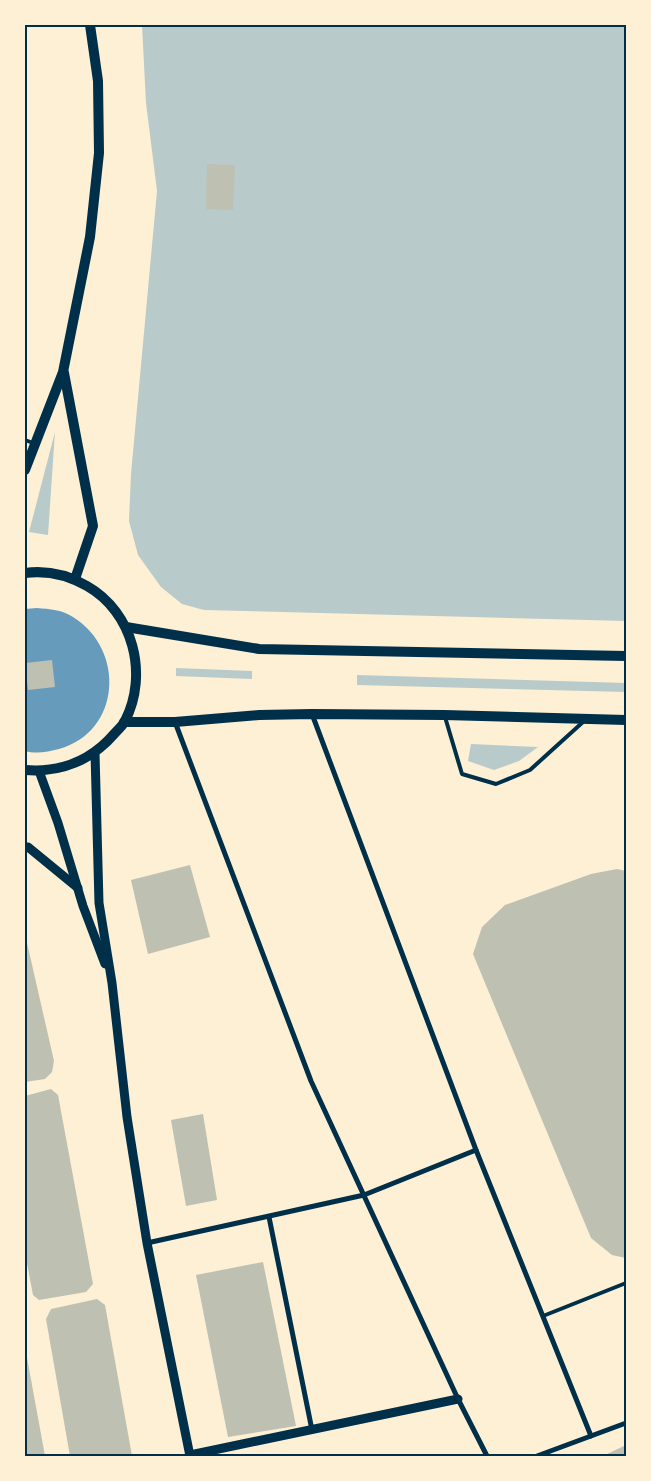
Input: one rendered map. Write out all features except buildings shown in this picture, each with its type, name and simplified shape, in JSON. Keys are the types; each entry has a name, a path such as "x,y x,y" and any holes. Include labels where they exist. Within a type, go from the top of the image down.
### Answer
{"main road":[{"path":"25,470 63,372 90,237 99,153 98,81 90,25"},
{"path":"63,372 93,526 75,579"},
{"path":"25,573 52,573 75,579 96,591 113,607 126,627 136,656 136,686 132,701 124,722 108,742 95,753 71,765 59,769 25,770"},
{"path":"126,627 259,649 626,656"},
{"path":"124,722 175,722 259,715 312,714 444,715 626,720"}],"street":[{"path":"312,714 476,1150 591,1436"},
{"path":"175,722 312,1081 458,1399 487,1456"},
{"path":"95,753 99,903 112,983 127,1117 147,1243 190,1456 458,1399"},
{"path":"39,771 58,824 83,906 112,983"},
{"path":"25,847 28,847 78,888"},
{"path":"147,1243 364,1195 476,1150"},
{"path":"269,1217 312,1430"},
{"path":"536,1456 626,1423"}],"lane":[{"path":"25,440 35,444"},
{"path":"444,715 462,774 496,784 530,770 585,720"},
{"path":"543,1316 626,1282"}],"shaded area":[{"path":"142,25 626,25 626,621 204,610 182,604 161,587 138,555 129,521 131,474 157,191 146,103"},
{"path":"55,432 48,535 29,532"},
{"path":"176,668 252,671 252,679 176,676"},
{"path":"357,675 626,683 626,692 357,685"},
{"path":"471,744 538,747 519,761 494,770 468,761"}],"water":[{"path":"37,608 65,613 90,631 102,649 108,669 109,689 105,708 95,726 80,740 46,752 25,751 25,609"}]}
